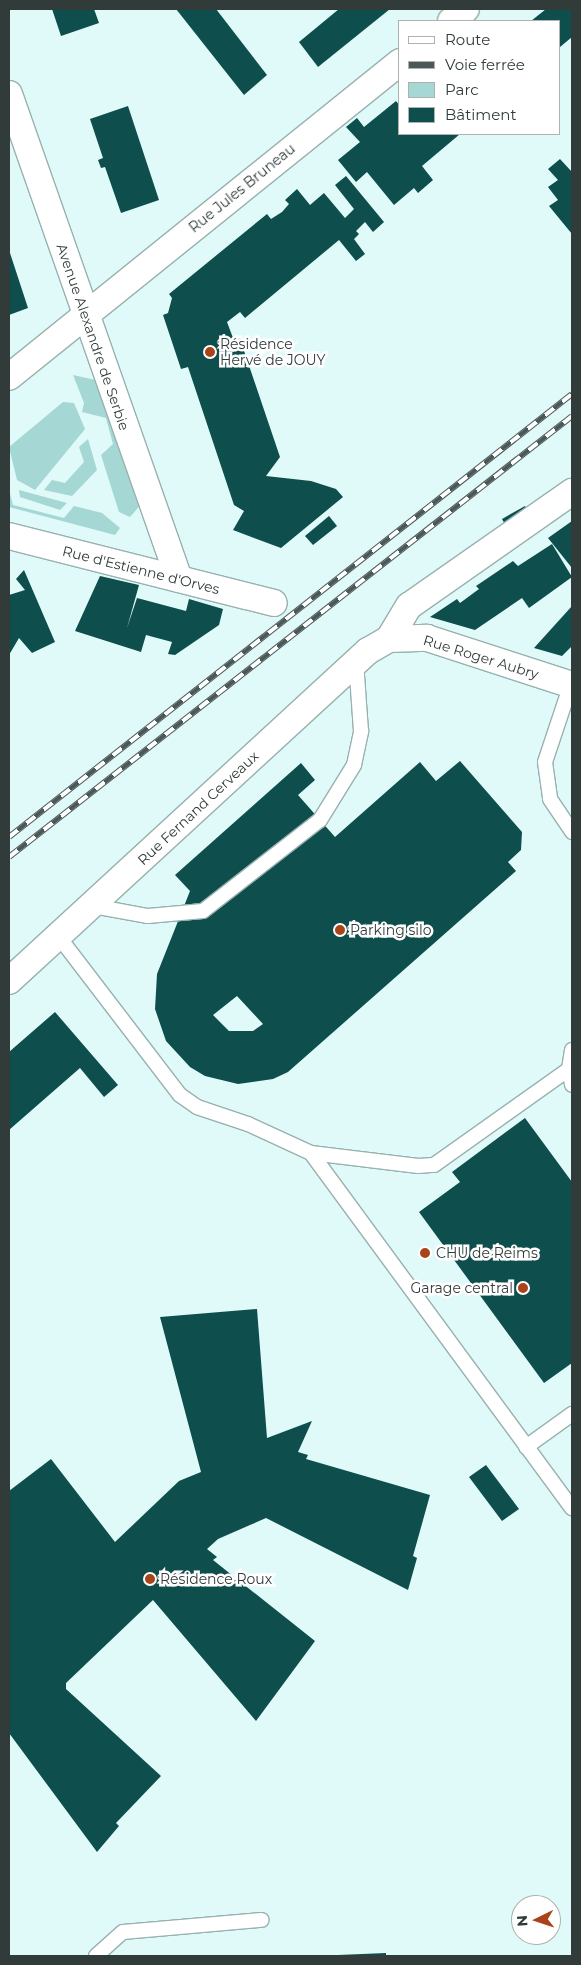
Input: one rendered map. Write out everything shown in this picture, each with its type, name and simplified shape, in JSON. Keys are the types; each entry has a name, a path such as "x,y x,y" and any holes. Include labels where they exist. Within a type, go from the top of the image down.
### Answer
{"street":[{"path":"452,20 466,9"},
{"name":"Rue Jules Bruneau","path":"9,377 398,64"},
{"name":"Avenue Alexandre de Serbie","path":"10,100 84,316 179,579"},
{"path":"389,640 409,606 572,492"},
{"name":"Rue d'Estienne d'Orves","path":"9,536 274,603"},
{"name":"Rue Roger Aubry","path":"389,640 427,638 571,684"},
{"name":"Rue Fernand Cerveaux","path":"9,981 93,906 356,662 389,640"}],"lane":[{"path":"93,906 148,916 203,912 320,820 354,765 361,731 356,662"},
{"path":"571,684 545,762 550,799 572,832"},
{"path":"59,937 180,1095 197,1107 248,1124 312,1153 418,1166 434,1165 569,1069"},
{"path":"572,1050 569,1069 572,1085"},
{"path":"312,1153 572,1508"},
{"path":"526,1447 572,1414"},
{"path":"96,1956 123,1932 261,1920"}],"green space":[{"path":"73,375 100,381 143,502 130,517 119,512 101,455 113,444 106,418 82,412 84,403"},
{"path":"63,402 74,403 85,429 35,490 17,480 9,447"},
{"path":"88,439 97,470 72,496 44,490 52,480 65,483 84,462 79,447"},
{"path":"9,490 13,505 64,518 74,506 102,513 120,528 115,535 9,507"},
{"path":"19,490 67,503 60,510 20,497"}],"building":[{"path":"52,9 94,9 99,23 61,36"},
{"path":"176,9 216,9 267,75 244,95"},
{"path":"339,9 390,9 318,67 299,42"},
{"path":"546,9 572,9 572,37 561,46 561,20 532,20"},
{"path":"396,101 398,104 398,135 459,135 422,166 433,180 418,193 414,188 394,205 367,172 356,182 338,160 360,142 346,127 357,118 364,127"},
{"path":"128,106 159,200 121,213 105,167 101,168 98,160 103,158 90,119"},
{"path":"560,159 572,172 572,234 549,206 558,200 548,187 558,180 548,169"},
{"name":"Résidence Hervé de JOUY","path":"346,176 384,222 373,232 365,222 356,231 359,234 354,239 365,254 356,261 339,240 245,318 240,312 227,322 233,338 239,336 280,457 266,476 311,481 336,489 343,497 281,548 233,530 244,511 234,505 188,367 181,369 163,315 168,313 172,298 169,294 267,214 271,219 282,212 289,204 285,200 297,189 310,205 324,193 345,218 354,209 335,185"},
{"path":"9,250 28,308 9,315"},
{"path":"525,506 533,520 510,533 502,519"},
{"path":"329,516 337,526 313,545 305,536"},
{"path":"572,521 572,568 548,538"},
{"path":"552,544 572,577 529,608 522,598 475,630 430,617 457,599 460,603 479,589 476,586 513,561 518,566"},
{"path":"24,570 55,642 32,653 19,638 9,655 9,595 25,590 16,579"},
{"path":"100,576 139,585 127,628 137,598 186,611 189,599 223,609 219,625 175,655 168,654 172,642 146,635 141,652 75,631"},
{"path":"572,606 572,646 562,656 534,648"},
{"name":"Parking silo","path":"460,761 522,832 521,850 508,862 516,871 288,1072 273,1079 238,1084 205,1076 190,1067 166,1041 155,1009 157,974 190,891 175,875 301,763 315,780 298,795 335,837 420,762 436,781","holes":["237,996 263,1024 253,1031 229,1031 213,1015"]},
{"path":"55,1012 118,1085 104,1097 80,1068 9,1130 9,1052"},
{"name":"Garage central","path":"525,1118 572,1182 572,1363 544,1383 419,1212 460,1182 452,1172"},
{"name":"Résidence Roux","path":"257,1309 267,1438 312,1421 298,1452 308,1455 306,1459 430,1495 413,1556 417,1558 408,1590 266,1518 218,1539 207,1549 217,1557 213,1560 315,1641 256,1721 153,1600 66,1683 66,1689 161,1776 116,1823 119,1826 97,1852 9,1733 9,1491 51,1459 115,1542 179,1481 201,1472 160,1317"},
{"path":"486,1465 519,1509 502,1521 469,1477"},
{"path":"386,1953 386,1956 338,1956 338,1955"}],"railway":[{"path":"9,837 572,394"},
{"path":"9,857 572,416"}],"place":[{"name":"Résidence Hervé de JOUY","path":"210,352"},
{"name":"Parking silo","path":"340,930"},
{"name":"CHU de Reims","path":"425,1253"},
{"name":"Garage central","path":"523,1288"},
{"name":"Résidence Roux","path":"150,1579"}]}
